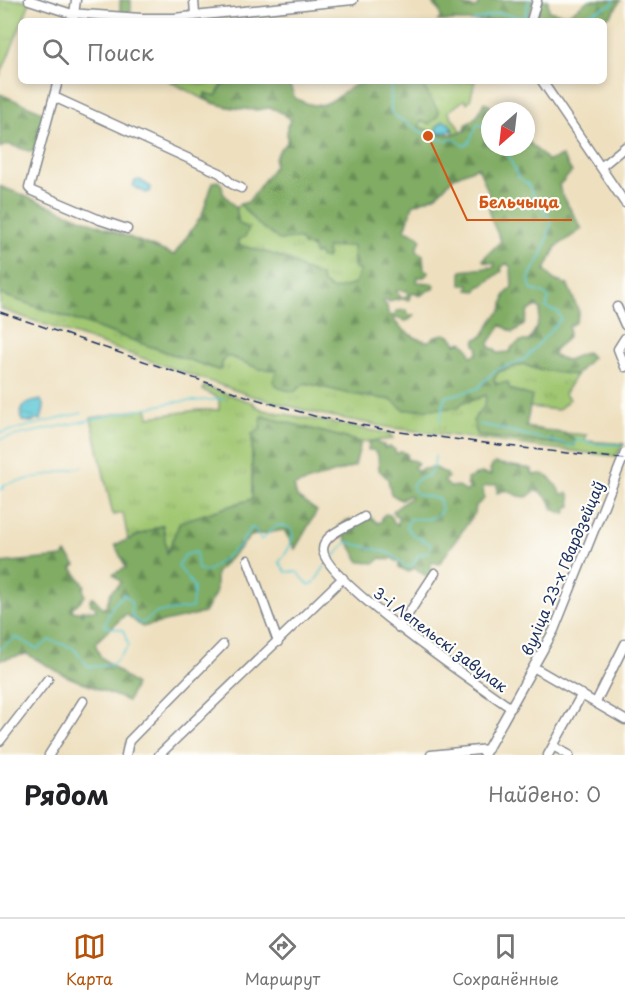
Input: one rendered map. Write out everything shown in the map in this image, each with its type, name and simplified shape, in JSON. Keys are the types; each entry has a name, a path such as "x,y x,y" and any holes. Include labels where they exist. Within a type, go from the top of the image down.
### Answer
{"street":[{"path":"29,0 74,17 131,18 174,18 353,0"},
{"path":"74,17 76,0"},
{"path":"194,0 195,15"},
{"path":"532,18 537,0"},
{"path":"57,84 46,118 29,188 99,220 127,229"},
{"path":"544,84 625,203"},
{"path":"54,97 215,170 232,184 241,188"},
{"path":"602,166 625,147"},
{"path":"617,307 625,325"},
{"path":"625,338 618,349 625,368"},
{"name":"вуліца 23-х Гвардзейцаў","path":"486,752 535,668 554,630 625,453"},
{"name":"3-і Лепельскі завулак","path":"364,517 331,536 324,544 326,559 343,579 399,628 511,708"},
{"path":"248,560 278,642"},
{"path":"399,628 435,573"},
{"path":"159,755 343,579"},
{"path":"596,702 625,644"},
{"path":"126,755 129,741 143,725 223,645"},
{"path":"535,668 625,720"},
{"path":"0,741 48,678"},
{"path":"548,755 582,694"},
{"path":"49,755 83,701"},
{"path":"553,746 569,755"},
{"path":"431,755 486,752"}],"green space":[{"path":"0,0 31,0 24,18 18,18 18,32 0,76"},
{"path":"120,0 131,0 131,12 120,13"},
{"path":"431,0 463,0 465,6 477,8 480,0 534,0 528,18 441,18 440,12"},
{"path":"541,0 548,0 549,11 567,15 589,0 621,0 612,14 606,18 538,18"},
{"path":"175,84 223,84 216,96 205,93 204,99"},
{"path":"223,84 289,84 295,98 307,104 317,105 333,100 357,84 422,84 439,112 429,124 421,121 419,127 445,135 465,131 466,125 477,116 481,108 481,156 535,156 535,148 548,161 562,156 572,172 559,185 561,193 582,229 556,247 545,270 554,280 568,285 579,312 576,322 569,326 567,338 555,349 554,356 567,360 587,352 592,357 576,375 535,369 523,364 498,372 494,380 496,384 508,382 510,390 532,396 526,427 562,433 575,439 574,446 478,436 473,421 483,407 486,395 463,402 458,408 404,410 392,400 350,394 306,383 294,392 279,388 273,381 277,370 260,369 226,357 222,361 221,369 218,370 0,294 0,186 174,255 202,215 213,182 218,181 222,185 223,193 236,208 239,224 249,228 245,237 238,240 239,245 291,261 303,270 321,276 322,283 334,290 355,284 360,270 354,268 353,246 328,247 326,258 321,258 318,253 314,254 312,246 304,246 300,239 279,240 258,224 240,204 248,202 274,167 275,158 287,143 287,126 291,120 273,109 255,110 216,104 204,99 205,93 216,96","holes":["478,167 488,191 490,217 501,241 483,259 484,262 495,263 494,267 461,271 461,285 469,284 468,290 477,291 479,286 502,271 501,268 507,263 511,268 512,287 505,295 502,310 483,336 476,340 477,354 471,356 469,349 462,342 456,344 451,336 444,334 429,341 409,334 393,319 398,318 405,321 414,315 409,315 406,310 396,311 395,315 391,316 383,301 385,299 390,302 395,299 399,300 401,297 396,292 398,290 407,291 408,295 402,299 409,300 413,293 420,296 434,289 435,285 431,283 417,282 418,277 424,277 429,271 424,270 423,255 417,251 421,240 418,235 405,230 413,205 437,195 454,177","537,306 540,309 539,318 529,341 521,341 512,347 510,352 497,353 495,349 490,348 489,343 501,325 513,332 524,325 528,311"]},
{"path":"422,84 474,84 470,100 467,103 464,100 448,112 462,132 453,134 453,128 443,121 437,127 440,133 448,132 448,135 437,135 419,127 421,121 438,112"},
{"path":"0,94 45,113 35,151 7,144 0,148"},
{"path":"240,204 258,224 300,239 321,255 328,247 354,246 354,268 360,270 355,284 334,290 328,288 303,270 273,255 239,245 238,240 241,238 236,208"},
{"path":"0,294 218,370 226,357 231,357 260,369 277,370 274,381 279,388 305,383 350,394 392,400 462,402 486,395 484,407 476,415 478,436 574,446 575,439 562,433 587,435 585,439 587,441 624,444 616,456 596,454 392,428 315,413 252,396 0,309"},
{"path":"523,364 535,369 576,375 564,394 570,399 558,410 529,407 531,396 495,384 494,380 498,372"},
{"path":"204,386 254,403 263,410 391,434 393,439 361,442 262,416 260,431 252,435 252,499 180,522 167,555 162,525 128,540 123,513 113,515 91,418 147,408 149,417 198,410 219,410 219,400 203,390"},
{"path":"262,416 361,442 355,466 294,486 297,497 317,511 295,549 284,530 251,536 216,573 216,592 204,613 142,627 126,614 95,643 100,656 135,685 128,701 66,676 27,654 0,660 0,563 63,557 66,553 76,565 72,568 85,586 83,588 85,596 73,606 72,611 83,615 81,611 96,610 95,606 91,605 90,600 93,597 102,607 106,606 112,590 121,582 113,574 126,568 115,545 163,525 167,553 180,522 252,499 252,434 260,430"},
{"path":"376,440 379,444 384,445 384,448 391,447 396,454 402,451 407,454 406,459 418,464 414,466 415,469 420,471 436,468 447,474 448,477 444,481 450,487 459,486 466,492 470,487 467,485 467,479 481,473 491,475 490,469 494,463 532,469 535,475 547,476 562,494 568,493 571,506 566,508 567,512 564,514 553,510 550,501 540,491 535,491 527,497 518,496 507,490 497,493 497,484 483,487 484,499 476,506 475,513 439,564 432,562 430,568 433,570 429,578 414,568 409,572 399,567 399,563 392,558 389,560 381,558 375,563 360,562 339,527 347,520 363,521 370,517 378,523 382,521 385,514 390,515 393,522 398,525 398,516 394,515 393,511 411,497 409,495 401,500 391,494 388,479 379,470 378,455 373,450 368,450 369,442"}],"water":[{"path":"443,121 450,124 452,130 437,132 437,127"},
{"path":"140,180 151,187 150,192 146,193 133,186 135,181"},
{"path":"41,400 44,407 41,420 22,421 22,408"}],"waterway":[{"path":"525,17 529,0"},
{"path":"577,18 613,4 613,0"},
{"path":"483,18 499,13 524,18"},
{"path":"391,84 391,112 429,136 444,140 455,139 464,146 469,143 475,130 481,124"},
{"path":"440,421 445,397 477,389 494,371 525,359 561,319 558,312 546,308 549,298 543,293 532,290 529,280 542,254 551,220 528,184 518,177 509,156"},
{"path":"0,439 175,402 225,399"},
{"path":"0,433 82,413"},
{"path":"480,424 573,446 576,440 596,444 622,445"},
{"path":"332,559 347,542 390,553 406,567 413,565 418,555 428,553 431,546 429,543 413,535 406,527 410,519 436,517 442,509 439,499 416,494 412,486 419,479 429,475 435,456"},
{"path":"0,490 3,489 2,485 82,467"},
{"path":"0,649 16,637 37,649 50,640 73,648 89,667 112,665 129,646 123,630 104,626 112,607 124,594 131,601 132,617 141,624 158,612 192,608 194,587 178,566 185,555 196,552 198,569 207,572 239,546 251,528 255,529 260,539 279,526 292,530 291,543 279,562 286,572 297,572 309,585 314,583 325,566"}],"railway":[{"path":"0,312 252,398 314,416 392,431 625,459"}],"place":[{"name":"Бельчыца","path":"428,136"}]}
